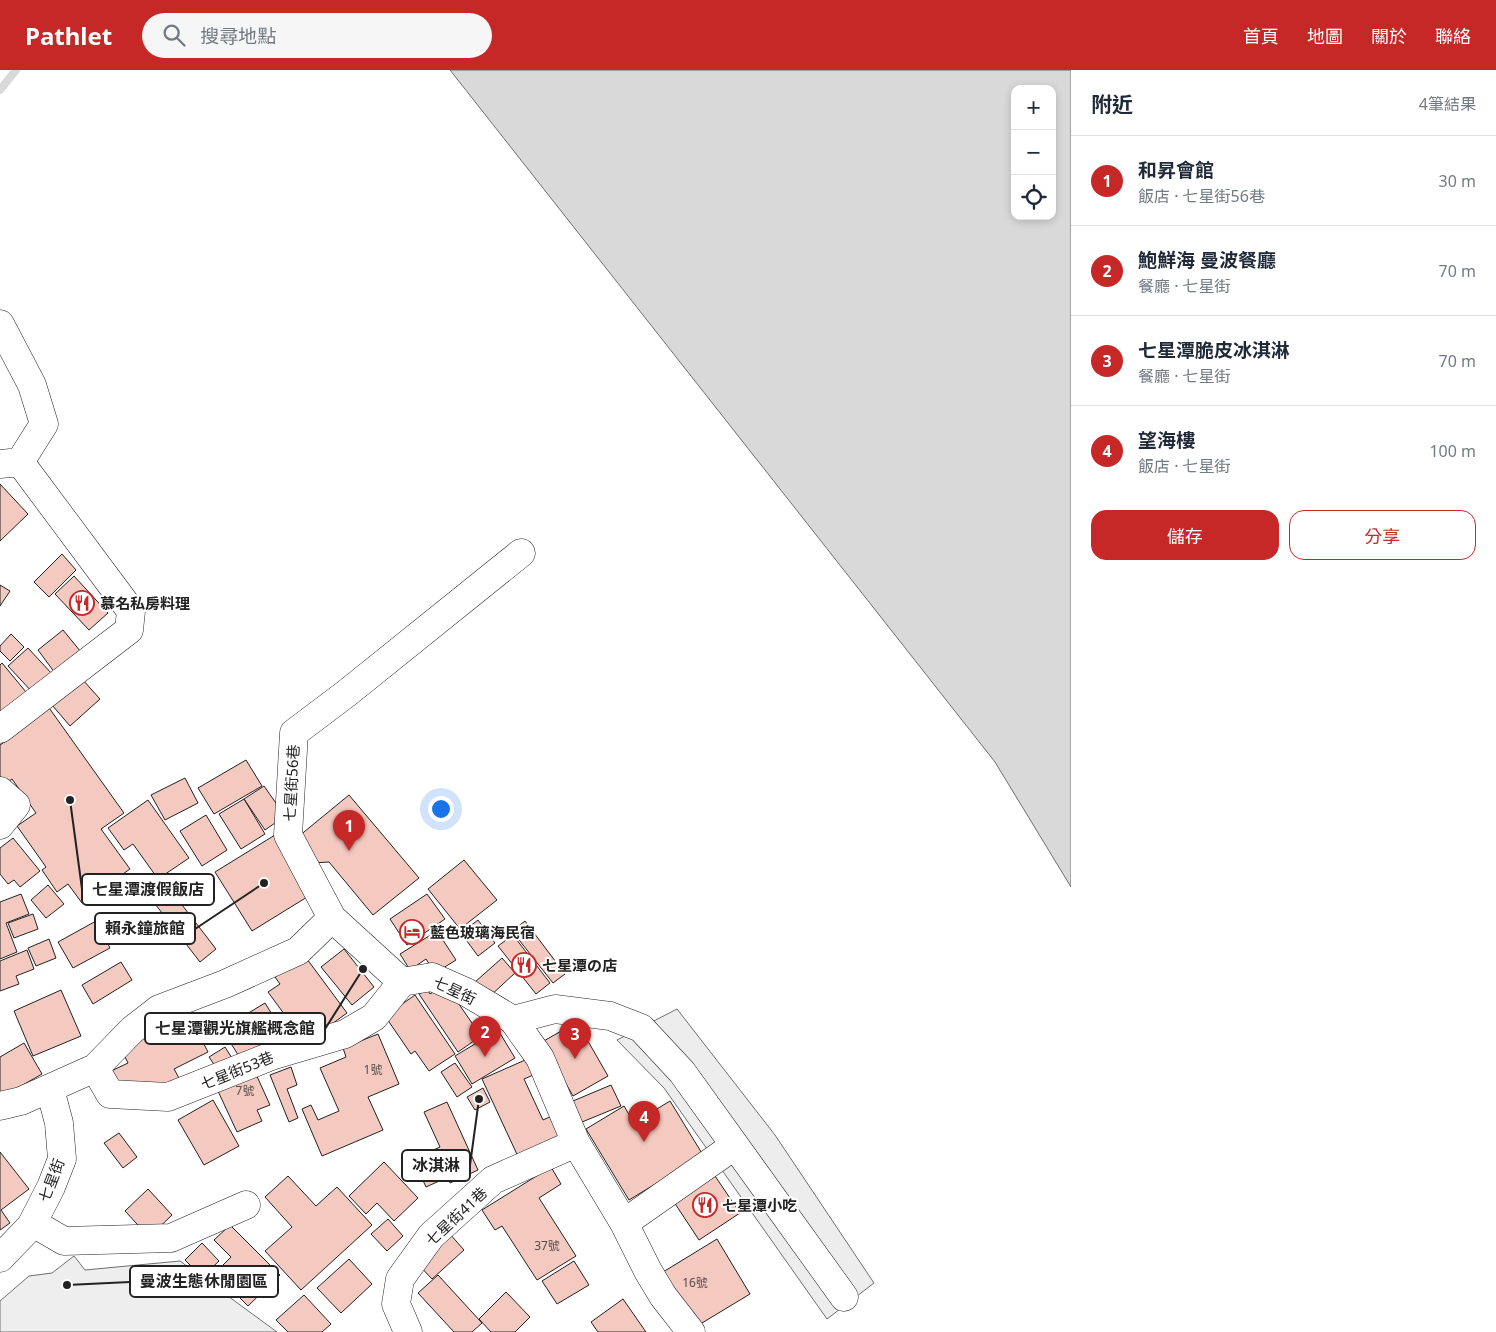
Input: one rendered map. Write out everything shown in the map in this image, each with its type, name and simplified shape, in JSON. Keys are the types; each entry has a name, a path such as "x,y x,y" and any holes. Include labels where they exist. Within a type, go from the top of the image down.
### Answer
{"street":[{"path":"0,324 32,385 44,424 10,463 131,611 129,630 0,729"},
{"name":"七星街56巷","path":"332,918 288,835 294,734 521,553"},
{"path":"0,791 16,805 0,825"},
{"path":"0,1106 21,1101 95,1068 132,1030 159,1009 225,984 298,951 332,918 402,982"},
{"name":"七星街","path":"402,982 432,976 466,992 513,1020 540,1058 576,1144 624,1223 663,1296 691,1332"},
{"name":"七星街53巷","path":"95,1068 110,1094 168,1097 274,1055 345,1034 374,1017 402,982"},
{"path":"513,1020 555,1009 610,1016 641,1028 682,1072 844,1297"},
{"path":"0,1122 50,1089"},
{"name":"七星街","path":"0,1258 32,1223 62,1159 59,1123 50,1089"},
{"name":"七星街41巷","path":"408,1332 396,1304 400,1279 431,1236 493,1180 576,1144"},
{"path":"624,1223 734,1146"},
{"path":"32,1223 64,1241 171,1238 246,1205"}],"shaded area":[{"path":"450,70 1071,70 1071,887 995,762"},
{"path":"677,1009 775,1135 874,1283 827,1319 664,1088 617,1040"},
{"path":"74,1256 85,1270 180,1261 277,1332 0,1332 0,1301 29,1276 52,1273"}],"building":[{"path":"0,484 28,514 0,541"},
{"path":"62,554 76,570 49,597 34,582"},
{"name":"慕名私房料理","path":"74,576 108,613 89,630 55,594"},
{"path":"0,585 10,591 0,606"},
{"path":"63,630 81,652 55,673 38,650"},
{"path":"11,634 24,647 10,661 0,651 0,646"},
{"path":"28,648 53,675 33,693 8,666"},
{"path":"2,663 31,698 0,723 0,665"},
{"path":"82,679 100,699 70,726 52,705"},
{"path":"47,705 124,813 101,829 130,869 82,903 68,884 57,892 42,870 46,867 17,826 36,813 12,779 2,786 0,783 0,745 3,743 0,738"},
{"path":"246,760 262,786 214,814 198,788"},
{"path":"185,778 198,803 165,820 151,795"},
{"path":"264,786 285,816 265,830 244,799"},
{"path":"349,795 419,878 373,915 329,862 312,863 293,841"},
{"path":"244,799 265,834 241,849 219,814"},
{"path":"148,800 189,858 158,879 133,844 124,850 108,828"},
{"path":"206,815 227,850 202,866 180,831"},
{"path":"275,835 312,894 252,931 215,872"},
{"path":"13,838 40,871 20,887 14,880 8,884 0,874 0,848"},
{"path":"464,860 497,900 460,929 428,889"},
{"path":"162,879 216,949 200,962 145,891"},
{"path":"48,885 64,904 46,918 31,900"},
{"path":"21,894 29,914 6,923 17,952 0,959 0,902"},
{"name":"藍色玻璃海民宿","path":"427,894 445,919 407,945 390,919"},
{"path":"33,914 38,929 14,938 8,923"},
{"path":"478,920 495,943 478,956 461,933"},
{"path":"96,921 110,948 73,968 58,942"},
{"path":"525,921 565,974 553,983 512,931"},
{"path":"437,931 456,960 435,973 426,959 410,970 400,954"},
{"name":"七星潭の店","path":"513,935 550,983 536,994 498,946"},
{"path":"49,939 56,958 36,966 28,948"},
{"path":"344,949 374,987 352,1005 321,967"},
{"path":"27,950 34,969 16,976 19,984 0,991 0,961"},
{"path":"304,955 347,1013 321,1032 314,1022 298,1033 268,992 280,984 275,977"},
{"path":"502,958 515,973 489,997 475,982"},
{"path":"121,962 132,980 93,1004 82,985"},
{"path":"445,984 481,1036 458,1052 419,994 427,989 430,994"},
{"path":"61,990 81,1036 33,1056 14,1011"},
{"path":"415,995 455,1054 429,1071 415,1051 411,1054 385,1016"},
{"path":"265,1003 283,1032 240,1058 222,1029"},
{"path":"189,1015 208,1052 174,1069 179,1078 152,1091 113,1089 105,1074 128,1063 121,1049"},
{"path":"577,1022 608,1076 573,1096 542,1042"},
{"path":"498,1030 515,1058 472,1084 455,1056"},
{"path":"378,1034 399,1084 368,1097 383,1130 322,1156 302,1109 311,1105 318,1120 339,1111 320,1068 346,1057 343,1048"},
{"path":"24,1043 42,1074 0,1098 0,1057"},
{"path":"225,1047 235,1063 219,1072 209,1057"},
{"path":"532,1057 540,1072 524,1079 543,1120 558,1113 571,1140 521,1163 482,1079"},
{"path":"455,1063 472,1087 457,1097 441,1072"},
{"path":"291,1067 297,1085 287,1089 298,1118 289,1122 270,1075"},
{"path":"255,1072 270,1105 257,1110 262,1121 237,1132 217,1089"},
{"path":"611,1085 621,1106 582,1122 573,1101"},
{"path":"483,1088 490,1102 475,1110 467,1097"},
{"path":"213,1100 239,1146 204,1165 178,1120"},
{"path":"670,1101 703,1155 629,1200 586,1129 624,1106 634,1123"},
{"path":"447,1102 478,1170 450,1183 448,1177 426,1187 413,1159 440,1147 424,1112"},
{"path":"119,1133 137,1157 123,1168 104,1143"},
{"path":"0,1152 29,1189 1,1210 10,1223 0,1230"},
{"path":"384,1162 418,1198 394,1221 377,1203 366,1214 349,1196"},
{"path":"551,1167 561,1184 539,1198 576,1256 537,1280 502,1226 495,1230 482,1210"},
{"name":"七星潭小吃","path":"711,1170 740,1213 699,1240 670,1196"},
{"path":"288,1176 316,1206 337,1187 372,1225 301,1290 265,1251 292,1227 265,1197"},
{"path":"148,1189 172,1215 149,1237 125,1211"},
{"path":"388,1219 403,1236 387,1251 371,1234"},
{"path":"230,1225 280,1275 248,1306 215,1273 231,1257 214,1240"},
{"path":"449,1233 464,1250 432,1279 416,1262"},
{"path":"717,1239 750,1294 697,1326 663,1272"},
{"path":"202,1243 219,1261 202,1277 185,1260"},
{"path":"349,1259 372,1284 341,1313 317,1288"},
{"path":"574,1261 589,1285 557,1304 542,1281"},
{"path":"438,1275 482,1323 472,1332 454,1332 418,1293"},
{"path":"506,1292 530,1317 515,1332 491,1332 479,1319"},
{"path":"304,1295 331,1324 322,1332 288,1332 276,1320"},
{"path":"623,1299 646,1332 598,1332 591,1322"}],"waterway":[{"path":"0,90 16,70"}],"place":[{"name":"慕名私房料理","path":"82,603"},
{"name":"七星潭渡假飯店","path":"70,800"},
{"name":"和昇會館","path":"349,851"},
{"name":"賴永鐘旅館","path":"264,883"},
{"name":"藍色玻璃海民宿","path":"412,932"},
{"name":"七星潭の店","path":"524,965"},
{"name":"七星潭觀光旗艦概念館","path":"363,969"},
{"name":"鮑鮮海 曼波餐廳","path":"485,1057"},
{"name":"七星潭脆皮冰淇淋","path":"575,1059"},
{"name":"冰淇淋","path":"479,1099"},
{"name":"望海樓","path":"644,1142"},
{"name":"七星潭小吃","path":"705,1205"},
{"name":"曼波生態休閒園區","path":"67,1285"}]}
